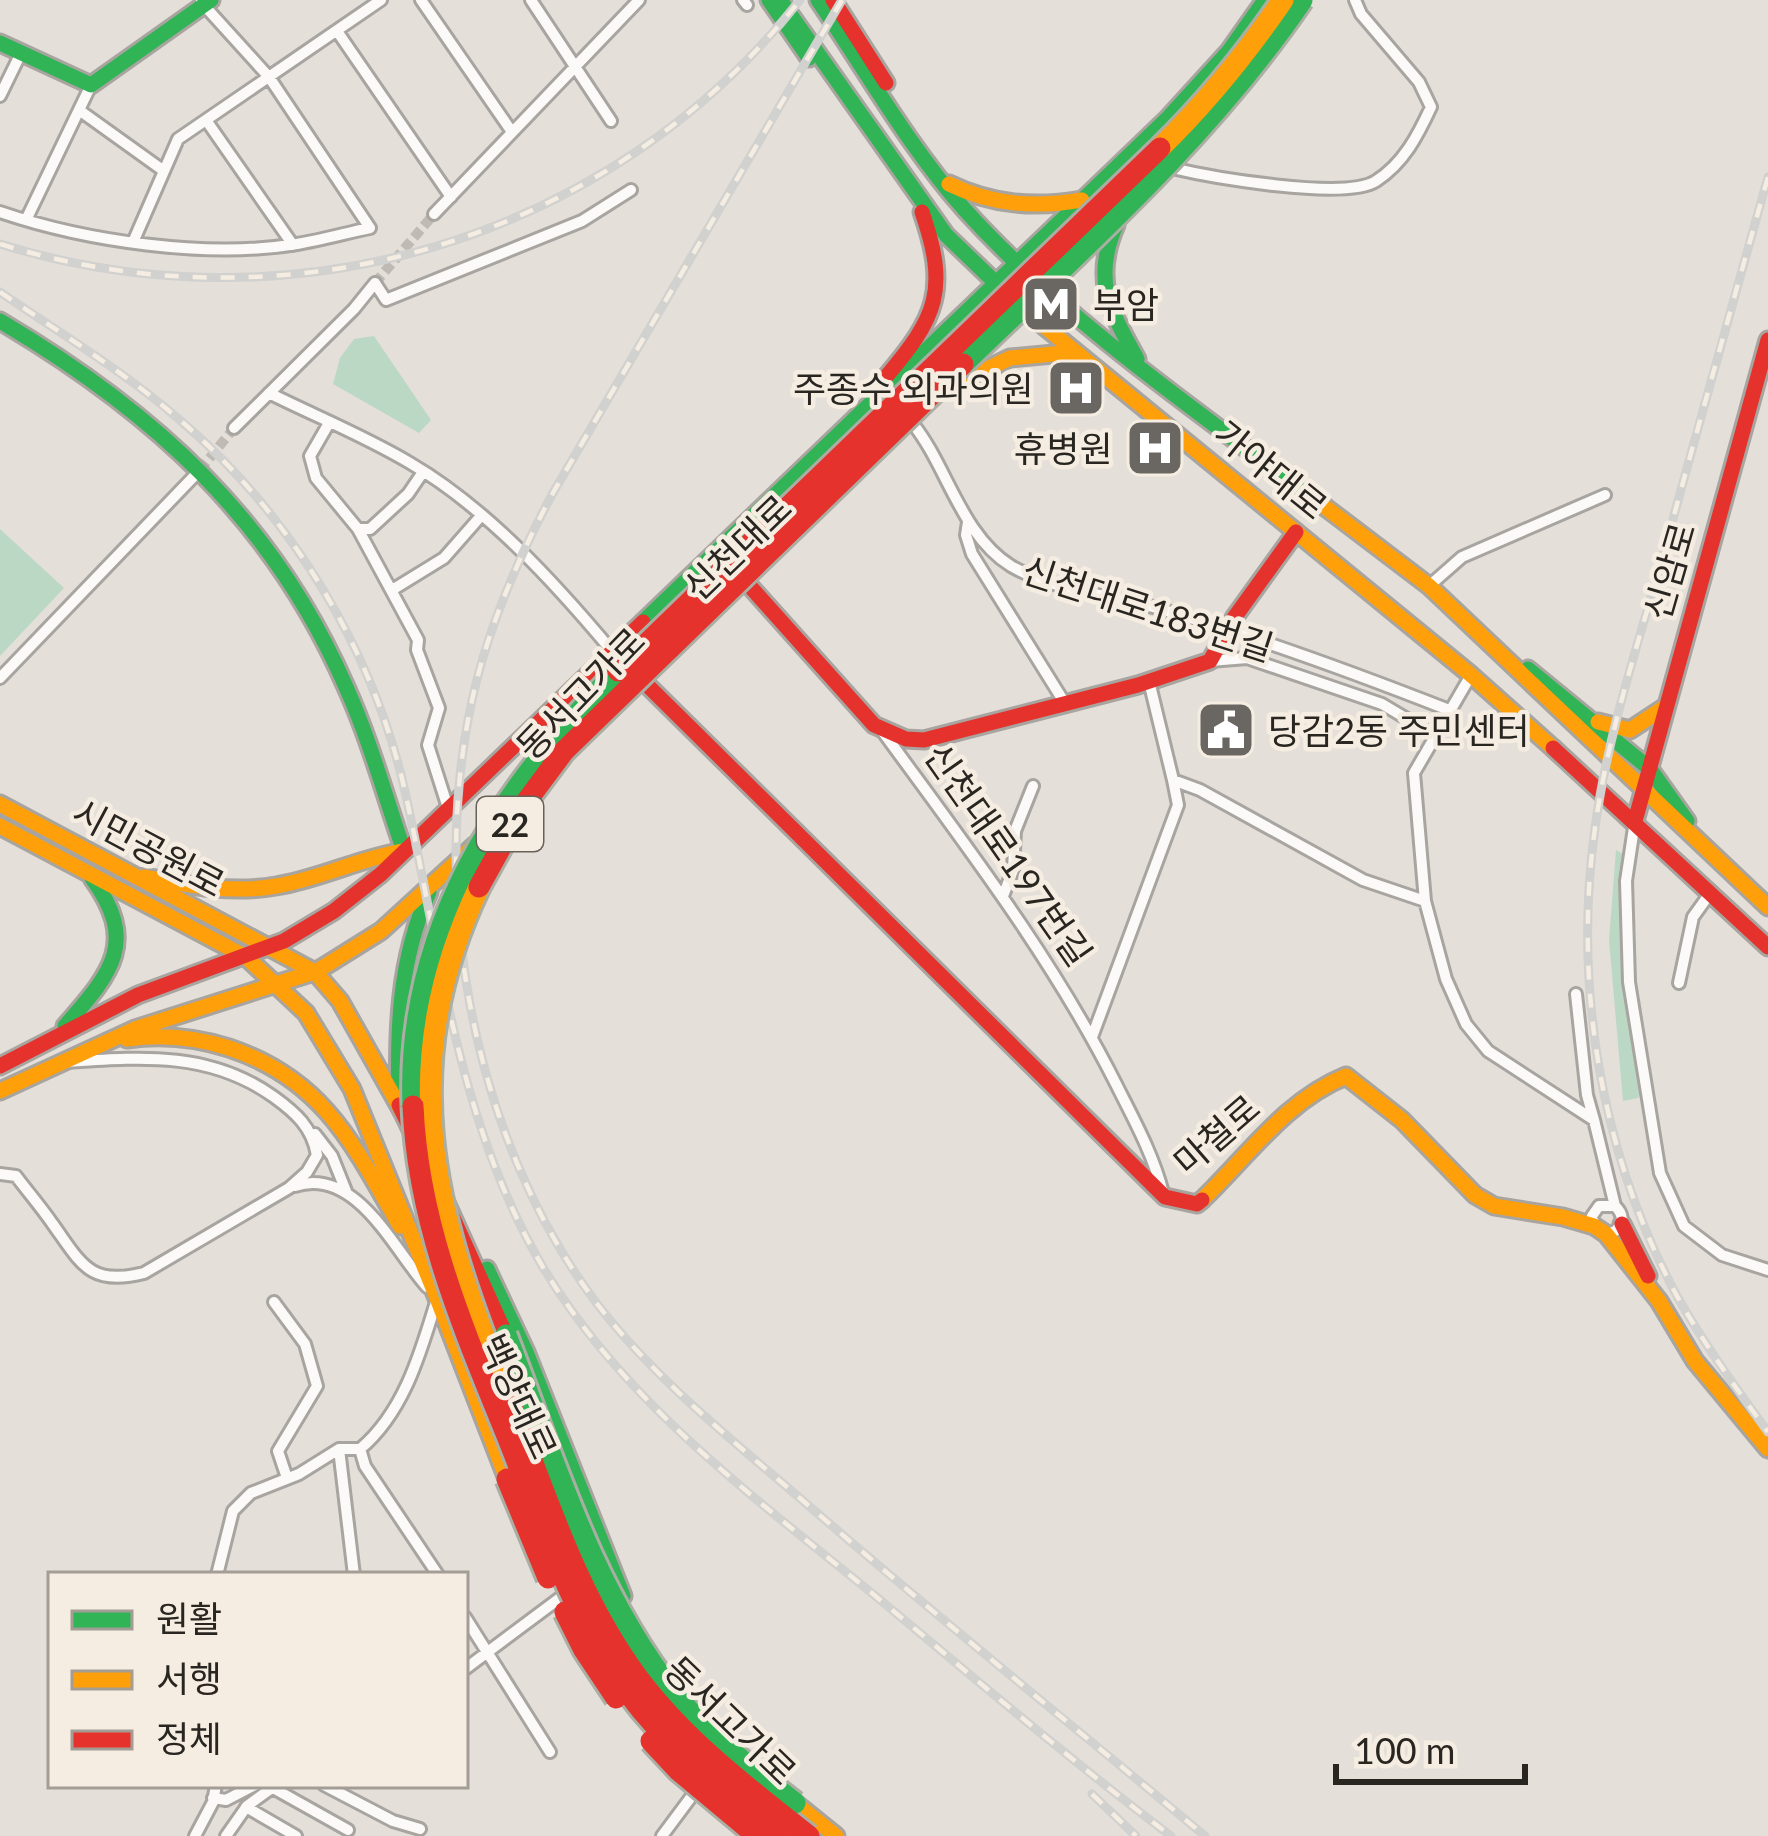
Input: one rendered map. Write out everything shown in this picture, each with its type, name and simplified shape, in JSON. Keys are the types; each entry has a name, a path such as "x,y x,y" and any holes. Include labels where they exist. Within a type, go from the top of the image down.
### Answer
{"main road":[{"name":"가야대로","path":"780,0 946,235 1026,311 1471,675 1768,947"},
{"name":"가야대로","path":"818,0 937,174 1017,262 1144,372 1429,586 1647,780"},
{"path":"832,0 901,107 937,174 972,197 1049,206 1082,200"},
{"name":"신천대로","path":"0,1066 60,1031 154,988 257,952 340,908 449,812 1082,200 1209,75 1265,0"},
{"name":"동서고가로","path":"781,1836 652,1723 598,1646 560,1573 444,1278 422,1200 412,1114 416,1032 433,955 477,847 537,758 616,674 1204,106 1282,0"},
{"name":"동서고가로","path":"811,1831 699,1746 637,1676 611,1638 551,1508 464,1287 434,1176 431,1049 446,964 489,858 564,751 1183,150 1256,68 1302,0"},
{"name":"신천대로","path":"0,1091 88,1046 230,996 280,986 365,943 433,884 1117,225 1241,96 1312,0"},
{"path":"10,48 91,86 205,2"},
{"path":"753,2 822,76 910,184 939,265 936,304 920,337 859,415"},
{"path":"1117,225 1105,248 1103,280 1115,318 1144,372"},
{"path":"0,321 116,393 160,428 260,536 307,607 345,683 404,851 377,854 260,890 222,890 131,875"},
{"name":"신암로","path":"1635,821 1768,340"},
{"path":"940,395 980,366 1015,355 1075,352"},
{"path":"883,732 906,739 946,737 1210,661 1297,532"},
{"name":"신천대로197번길","path":"747,583 857,710 883,732"},
{"name":"마철로","path":"612,650 1165,1197 1197,1204 1304,1099 1333,1079 1346,1076 1402,1120 1475,1195 1494,1207 1609,1222"},
{"path":"1559,752 1574,752 1581,743 1581,722 1630,730 1662,717 1665,771 1677,808"},
{"path":"1647,780 1677,808 1710,853"},
{"path":"1647,780 1710,853 1768,908"},
{"name":"시민공원로","path":"0,804 131,875 257,952"},
{"name":"시민공원로","path":"0,826 257,952"},
{"path":"60,1031 102,984 119,944 113,903 87,872"},
{"path":"433,884 411,930 396,1007 399,1106 506,1335 624,1622 702,1725 836,1836"},
{"name":"백양대로","path":"257,952 315,972 340,1001 472,1235 526,1352 605,1553 654,1657 684,1699 811,1831"},
{"name":"백양대로","path":"257,952 312,1020 357,1100 420,1264 534,1507 568,1592 621,1690 663,1746 701,1783 769,1836"},
{"path":"88,1046 168,1034 205,1040 279,1067 308,1088 334,1120 420,1264"},
{"path":"1609,1222 1695,1361 1768,1449"},
{"path":"437,1298 555,1591 601,1676 679,1771 757,1836"}],"street":[{"path":"134,240 178,139 381,0"},
{"path":"421,0 512,133"},
{"path":"531,0 611,121"},
{"path":"434,214 638,0"},
{"path":"1172,168 1331,190 1373,184 1413,146 1431,107 1419,82 1361,14 1355,0"},
{"path":"0,212 134,240 212,249 293,245 370,228 269,77 205,2"},
{"path":"337,31 451,197"},
{"path":"0,96 10,48"},
{"path":"26,220 91,86"},
{"path":"79,110 164,171"},
{"path":"206,120 293,245"},
{"path":"234,428 375,283 386,300 582,221 631,190"},
{"path":"269,393 423,472 549,576 612,650"},
{"path":"329,423 310,456 316,478 358,529 418,640 417,650 439,708 428,745 449,812"},
{"name":"신천대로183번길","path":"913,424 929,444 968,522 1010,566 1226,632 1449,710"},
{"path":"0,678 200,470"},
{"path":"358,529 370,529 409,494 423,472"},
{"path":"1429,586 1462,556 1605,495"},
{"path":"392,590 444,558 480,517"},
{"path":"968,522 972,554 1066,705"},
{"name":"신천대로183번길","path":"1210,661 1247,658 1382,704 1424,728"},
{"path":"1471,675 1414,773 1425,901 1446,979 1466,1024 1488,1051 1594,1120"},
{"path":"1092,1036 1178,806 1149,681"},
{"name":"신천대로197번길","path":"883,732 1047,959 1155,1161 1165,1197"},
{"path":"1173,780 1200,790 1363,880 1425,901"},
{"path":"1003,896 1013,870 1015,831 1033,786"},
{"path":"1635,821 1627,881 1629,982 1660,1173 1684,1226 1722,1255 1768,1270"},
{"path":"1679,983 1693,917 1711,892"},
{"path":"1576,994 1609,1222"},
{"path":"51,1063 172,1058 202,1062 266,1090 294,1111 332,1156 346,1193"},
{"path":"0,1174 16,1176 81,1265 101,1277 144,1273 289,1188 317,1155 308,1128"},
{"path":"218,1572 233,1511 259,1488 339,1449 360,1449 379,1433 405,1390 437,1298 390,1238 346,1193 321,1182 289,1188"},
{"path":"274,1302 305,1344 317,1386 278,1451 287,1478"},
{"path":"339,1449 354,1572"},
{"path":"360,1449 365,1466 436,1572"},
{"path":"468,1666 568,1592"},
{"path":"468,1622 550,1752"},
{"path":"662,1836 701,1783"},
{"path":"195,1836 215,1792 226,1800 249,1788"},
{"path":"229,1835 246,1807 271,1788"},
{"path":"277,1788 348,1830"},
{"path":"330,1788 393,1821 420,1829"},
{"path":"246,1807 296,1836"},
{"path":"385,1836 393,1821"}],"green space":[{"path":"374,336 431,420 419,433 333,384 340,358 354,339"},
{"path":"0,529 64,588 0,656"},
{"path":"1616,850 1630,858 1629,982 1645,1080 1638,1098 1623,1101 1609,940"}],"tunnel":[{"path":"375,283 434,214"},
{"path":"200,470 234,428"}],"railway":[{"path":"0,244 110,269 221,278 331,270 438,246 540,206 636,152 723,83 800,0"},
{"path":"842,0 554,491 499,609 476,683 462,761 456,842 459,925 471,1008 490,1089 518,1166 554,1239 620,1332 721,1431 1205,1836"},
{"path":"1768,177 1615,728 1595,828 1588,948 1599,1068 1629,1186 1677,1296 1768,1432"},
{"path":"0,292 181,421 259,500 324,590 373,690 392,743 456,1039 491,1157 544,1269 577,1317 652,1405 738,1484 1171,1836"},
{"path":"1092,1794 1136,1836"}],"traffic: fast":[{"path":"0,43 91,85 211,0"},
{"path":"769,0 809,58"},
{"path":"780,0 946,235 1000,287"},
{"path":"818,0 925,160 1004,251 1091,329 1325,507"},
{"path":"643,622 1167,119 1229,51 1265,0"},
{"path":"963,364 1185,145 1302,0"},
{"path":"1116,225 1105,262 1107,294 1137,359"},
{"path":"0,321 109,393 158,433 245,522 283,572 346,687 404,851"},
{"path":"1528,669 1650,769 1687,821"},
{"path":"413,1106 415,1041 425,980 443,922 468,867 535,764 618,671"},
{"path":"65,1026 95,990 113,956 114,921 92,878"},
{"path":"399,1102 402,995 411,944 429,892"},
{"path":"487,1269 526,1352 623,1596"},
{"path":"506,1335 576,1520 644,1652 700,1723 795,1803"}],"traffic: slow":[{"path":"1160,148 1225,77 1283,0"},
{"path":"949,184 1014,203 1082,200"},
{"path":"1017,304 1471,675 1553,748"},
{"path":"952,386 1010,358 1075,352"},
{"path":"1325,507 1429,586 1768,907"},
{"path":"1598,722 1630,730 1665,707"},
{"path":"0,804 315,972 340,1001 402,1111"},
{"path":"0,826 246,957 306,1013 352,1089 439,1303"},
{"path":"0,1091 135,1029 317,971 381,931 475,845"},
{"path":"144,877 210,888 259,888 404,851"},
{"path":"479,887 453,953 437,1016 432,1138 457,1259 503,1385"},
{"path":"127,1039 166,1037 216,1044 289,1078 332,1118 400,1226"},
{"path":"1202,1200 1286,1114 1346,1076 1402,1120 1475,1195 1494,1206 1563,1217 1606,1234 1659,1301 1695,1361 1768,1449"},
{"path":"437,1298 507,1479"},
{"path":"795,1803 836,1836"}],"traffic: jam":[{"path":"833,0 886,83"},
{"path":"618,671 1160,148"},
{"path":"885,378 917,337 933,301 935,262 922,212"},
{"path":"1635,821 1768,340"},
{"path":"479,887 526,802 564,751 963,364"},
{"path":"747,583 874,725 906,739 924,740 1138,685 1210,661 1234,618 1296,532"},
{"path":"0,1066 138,995 284,941 334,911 381,874 643,622"},
{"path":"636,674 1165,1197 1197,1204 1202,1200"},
{"path":"1553,748 1768,947"},
{"path":"399,1105 415,1138"},
{"path":"413,1106 424,1195 447,1280 576,1604 609,1665 644,1714 700,1769 781,1836"},
{"path":"444,1198 506,1335"},
{"path":"1622,1224 1648,1276"},
{"path":"503,1385 578,1574 639,1679 697,1743 809,1836"},
{"path":"507,1479 548,1578"},
{"path":"565,1612 616,1698"},
{"path":"651,1741 679,1771 757,1836"}],"place":[{"name":"부암","path":"1051,304"},
{"name":"주종수 외과의원","path":"1076,388"},
{"name":"휴병원","path":"1155,448"},
{"name":"당감2동 주민센터","path":"1226,730"}]}
